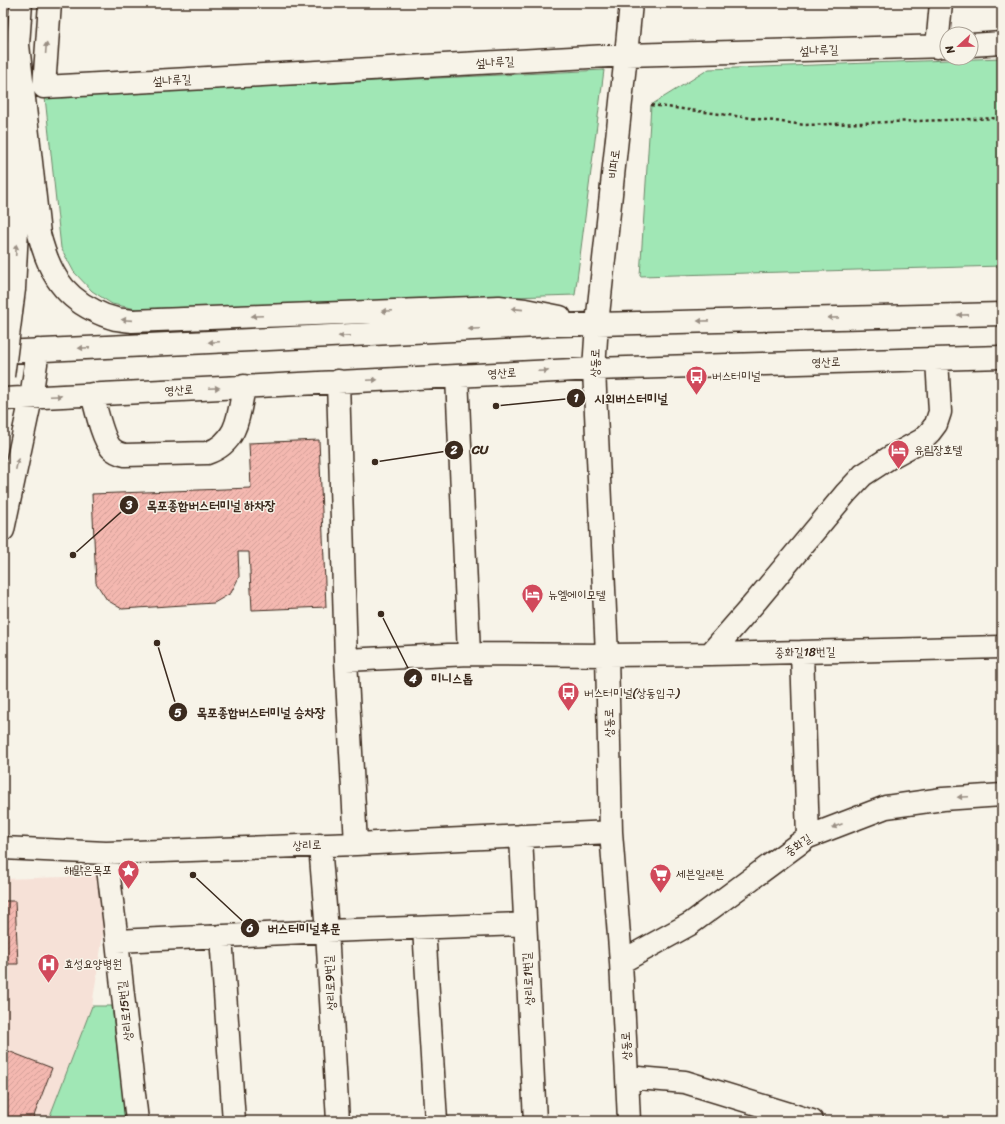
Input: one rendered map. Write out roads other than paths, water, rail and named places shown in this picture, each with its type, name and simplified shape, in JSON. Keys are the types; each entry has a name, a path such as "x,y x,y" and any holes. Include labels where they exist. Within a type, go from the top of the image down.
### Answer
{"street":[{"path":"3,186 21,3"},
{"name":"섶나루길","path":"50,3 44,87 626,55 939,46"},
{"name":"비파로","path":"597,324 631,3"},
{"path":"941,3 942,26"},
{"path":"979,44 1002,43"},
{"path":"3,117 18,44"},
{"path":"3,376 14,289 17,229 18,44"},
{"path":"18,44 35,208 43,251 49,266 59,283 72,297 84,306 116,319 132,321 499,307 525,310 597,324"},
{"path":"3,352 597,324 1002,314"},
{"name":"상동로","path":"597,324 594,369 607,655 611,832 621,962 628,1077 629,1121"},
{"path":"3,530 31,398 38,350"},
{"name":"영산로","path":"3,399 594,369 1002,357"},
{"path":"710,654 758,600 846,493 863,475 922,440 933,428 940,412 937,359"},
{"path":"457,376 469,654"},
{"path":"338,381 346,660 356,844"},
{"path":"92,394 106,438 111,448 117,452 125,455 207,453 225,444 232,433 238,420 244,386"},
{"name":"중화길18번길","path":"346,660 469,654 710,654 1002,647"},
{"path":"802,652 808,837"},
{"name":"중화길","path":"621,962 690,924 808,837 886,807 943,799 1002,795"},
{"name":"상리로","path":"3,848 106,853 356,844 611,832"},
{"name":"상리로1번길","path":"520,836 526,924 535,1121"},
{"name":"상리로9번길","path":"320,845 327,931 338,1121"},
{"name":"상리로15번길","path":"106,853 137,1121"},
{"path":"117,941 327,931 526,924"},
{"path":"424,928 436,1121"},
{"path":"221,936 234,1121"},
{"path":"628,1077 685,1082 812,1121"}],"place":[{"name":"버스터미널","path":"697,396"},
{"name":"시외버스터미널","path":"496,406"},
{"name":"CU","path":"375,462"},
{"name":"유림장호텔","path":"898,470"},
{"name":"목포종합버스터미널 하차장","path":"73,555"},
{"name":"미니스톱","path":"381,614"},
{"name":"뉴엘에이모텔","path":"532,614"},
{"name":"목포종합버스터미널 승차장","path":"157,643"},
{"name":"버스터미널(상동입구)","path":"569,712"},
{"name":"버스터미널후문","path":"193,875"},
{"name":"해맑은목포","path":"128,890"},
{"name":"세븐일레븐","path":"660,894"},
{"name":"효성요양병원","path":"49,984"}]}
